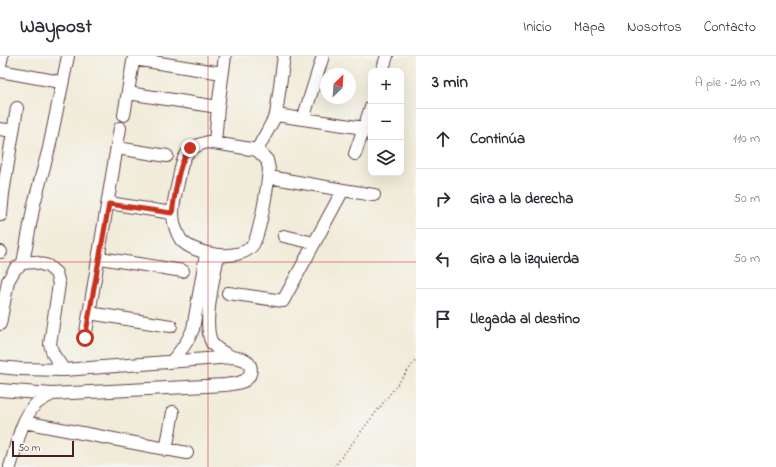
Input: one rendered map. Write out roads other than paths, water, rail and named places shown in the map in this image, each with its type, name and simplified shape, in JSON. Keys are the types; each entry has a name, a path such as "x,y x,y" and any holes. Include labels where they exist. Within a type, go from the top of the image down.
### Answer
{"street":[{"path":"0,65 2,56"},
{"path":"29,262 34,204 49,148 68,56"},
{"path":"215,142 225,56"},
{"path":"257,150 276,115 284,56"},
{"path":"303,119 323,56"},
{"path":"383,68 387,56"},
{"path":"124,115 134,57 222,73"},
{"path":"0,72 55,81"},
{"path":"128,93 218,107"},
{"path":"1,215 2,193 17,108"},
{"path":"276,115 364,128"},
{"path":"355,154 368,116"},
{"path":"85,338 109,204 120,128"},
{"path":"0,129 13,131"},
{"path":"208,142 257,150 267,160 269,169 254,243 247,250 236,254 212,254 190,247 181,240 176,231 172,213 184,156 190,148 201,143 208,142"},
{"path":"117,148 167,156"},
{"path":"268,177 374,195"},
{"path":"228,293 280,306 343,190"},
{"path":"109,204 172,213"},
{"path":"284,236 314,243"},
{"path":"212,254 208,333 213,345 232,358"},
{"path":"172,361 184,347 193,329 212,254"},
{"path":"100,258 183,271"},
{"path":"0,324 10,276 15,269 29,262 48,266 56,274 59,284 50,344 53,354 64,370"},
{"path":"89,314 171,326"},
{"path":"0,367 20,370 64,370 172,361 241,358 247,361 251,371 250,376 247,379 241,382 225,385 52,394 0,390"},
{"path":"10,467 24,422 29,412 36,404 52,394"},
{"path":"166,450 173,412"},
{"path":"24,422 187,454"}]}
